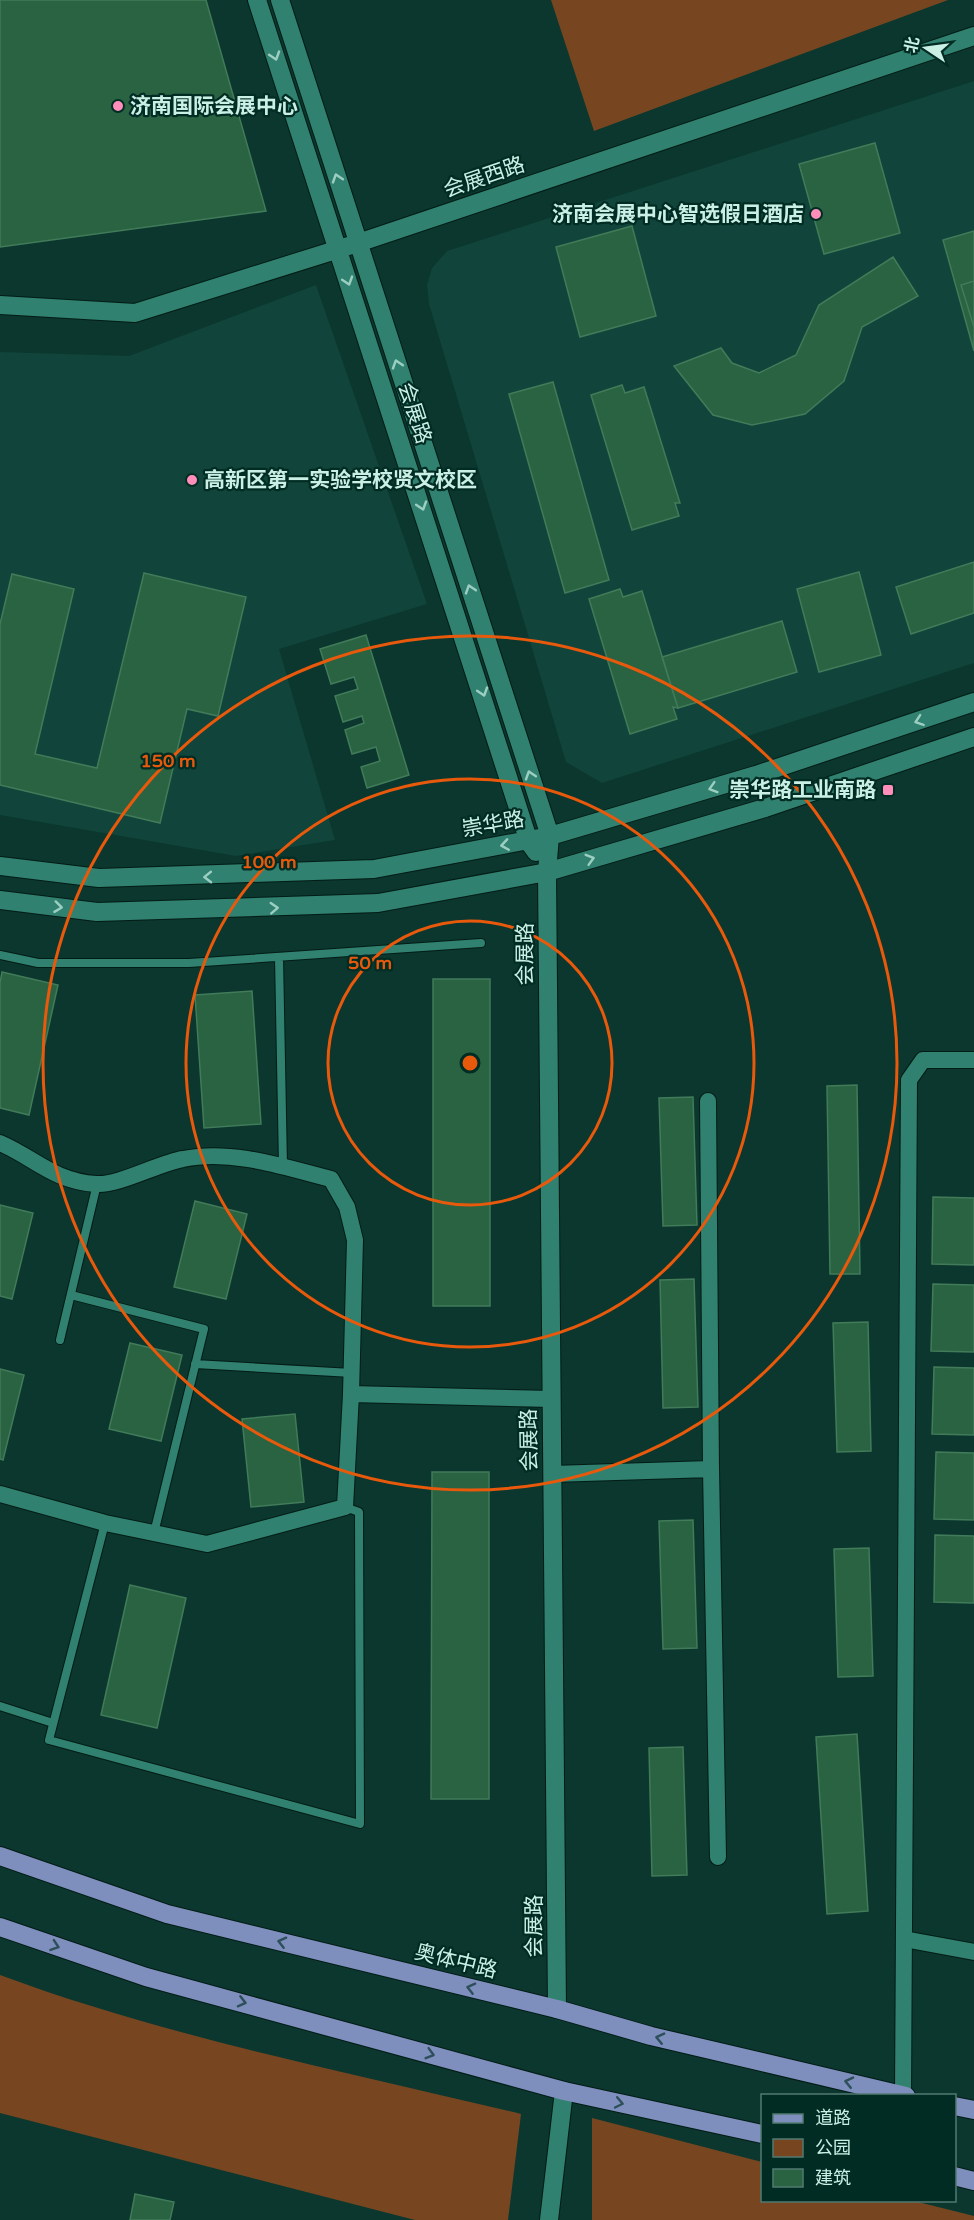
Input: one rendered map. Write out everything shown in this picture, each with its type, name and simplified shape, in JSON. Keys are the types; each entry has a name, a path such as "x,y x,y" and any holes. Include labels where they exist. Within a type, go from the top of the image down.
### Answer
{"main road":[{"name":"奥体中路","path":"0,1856 167,1914 557,2009 651,2036 901,2094"},
{"path":"0,1928 146,1977 564,2091 761,2134"},
{"path":"956,2106 974,2110"},
{"path":"956,2176 974,2181"}],"street":[{"name":"会展路","path":"257,0 530,842 547,872"},
{"name":"会展路","path":"280,0 550,836 547,872 557,2009"},
{"name":"会展西路","path":"0,305 135,313 358,243 974,36"},
{"name":"崇华路","path":"0,866 99,878 374,869 530,842 756,775 974,702"},
{"path":"0,900 97,912 367,903 547,872 765,808 974,737"},
{"path":"905,2094 909,1080 922,1060 974,1060"},
{"path":"708,1101 711,1469 718,1857"},
{"path":"0,1143 45,1171 97,1185 180,1159 204,1155 283,1166 332,1179 347,1207 355,1240 352,1373 345,1507 207,1544 105,1523 0,1494"},
{"path":"351,1394 551,1399"},
{"path":"552,1474 711,1469"},
{"path":"904,1939 974,1952"},
{"path":"549,2220 564,2091"}],"lane":[{"path":"0,955 38,963 189,963 481,943"},
{"path":"279,957 283,1166"},
{"path":"60,1340 97,1185"},
{"path":"71,1295 204,1329 154,1533"},
{"path":"195,1364 352,1373"},
{"path":"105,1523 49,1740 360,1824 359,1512 345,1507"},
{"path":"0,1706 53,1723"}],"shaded area":[{"path":"974,81 974,663 602,783 566,762 429,304 427,285 432,268 447,251"},
{"name":"高新区第一实验学校贤文校区","path":"316,285 427,604 279,649 335,840 236,856 0,815 0,352 129,356"}],"green space":[{"path":"551,0 948,0 594,131"},
{"path":"0,1975 63,1997 193,2035 521,2114 508,2220 415,2220 0,2113"},
{"path":"592,2118 761,2162 761,2202 918,2202 974,2216 974,2220 592,2220"}],"building":[{"name":"济南国际会展中心","path":"0,0 206,0 266,211 0,247"},
{"path":"875,143 900,233 824,254 799,164"},
{"path":"632,226 656,316 580,337 556,247"},
{"path":"974,231 974,351 943,240"},
{"path":"893,257 918,296 862,327 844,381 805,414 752,425 713,415 674,366 721,348 732,363 759,373 796,355 819,305"},
{"path":"974,281 974,327 961,285"},
{"path":"553,382 609,580 565,593 509,394"},
{"path":"622,385 625,393 644,387 680,503 675,503 679,516 632,530 591,395"},
{"path":"974,562 974,613 911,634 896,587"},
{"path":"859,572 881,655 819,672 797,589"},
{"path":"144,573 246,597 218,716 187,709 160,823 0,785 0,624 12,574 74,589 35,754 97,768"},
{"path":"620,589 623,597 642,591 678,708 673,707 677,719 630,734 589,599"},
{"path":"782,621 797,672 678,708 662,657"},
{"path":"366,635 409,775 367,788 361,767 380,761 376,747 352,754 345,730 364,723 362,716 343,722 335,696 358,689 354,677 331,684 320,649"},
{"path":"2,972 58,985 29,1115 0,1108 0,983"},
{"path":"433,979 490,979 490,1306 433,1306"},
{"path":"252,991 261,1124 204,1128 195,995"},
{"path":"857,1085 860,1274 830,1274 827,1086"},
{"path":"693,1097 697,1225 663,1226 659,1098"},
{"path":"933,1197 974,1198 974,1265 932,1264"},
{"path":"195,1201 247,1214 226,1299 174,1287"},
{"path":"0,1205 33,1213 12,1299 0,1296"},
{"path":"694,1279 698,1407 663,1408 660,1280"},
{"path":"933,1284 974,1285 974,1352 931,1351"},
{"path":"868,1322 871,1451 837,1452 833,1323"},
{"path":"130,1343 182,1355 161,1441 109,1429"},
{"path":"934,1367 974,1368 974,1435 932,1434"},
{"path":"0,1369 24,1375 3,1460 0,1459"},
{"path":"295,1414 304,1502 251,1507 242,1419"},
{"path":"936,1452 974,1453 974,1520 934,1519"},
{"path":"432,1472 489,1472 489,1799 431,1799"},
{"path":"693,1520 697,1648 663,1649 659,1521"},
{"path":"935,1535 974,1536 974,1603 934,1602"},
{"path":"869,1548 873,1676 838,1677 834,1549"},
{"path":"130,1585 186,1598 157,1728 101,1715"},
{"path":"857,1734 868,1911 827,1914 816,1737"},
{"path":"683,1747 687,1875 652,1876 649,1748"},
{"path":"135,2194 174,2202 170,2220 130,2220"}],"place":[{"name":"济南国际会展中心","path":"118,106"},
{"name":"济南会展中心智选假日酒店","path":"816,214"},
{"name":"高新区第一实验学校贤文校区","path":"192,480"},
{"name":"崇华路工业南路","path":"888,790"}]}
